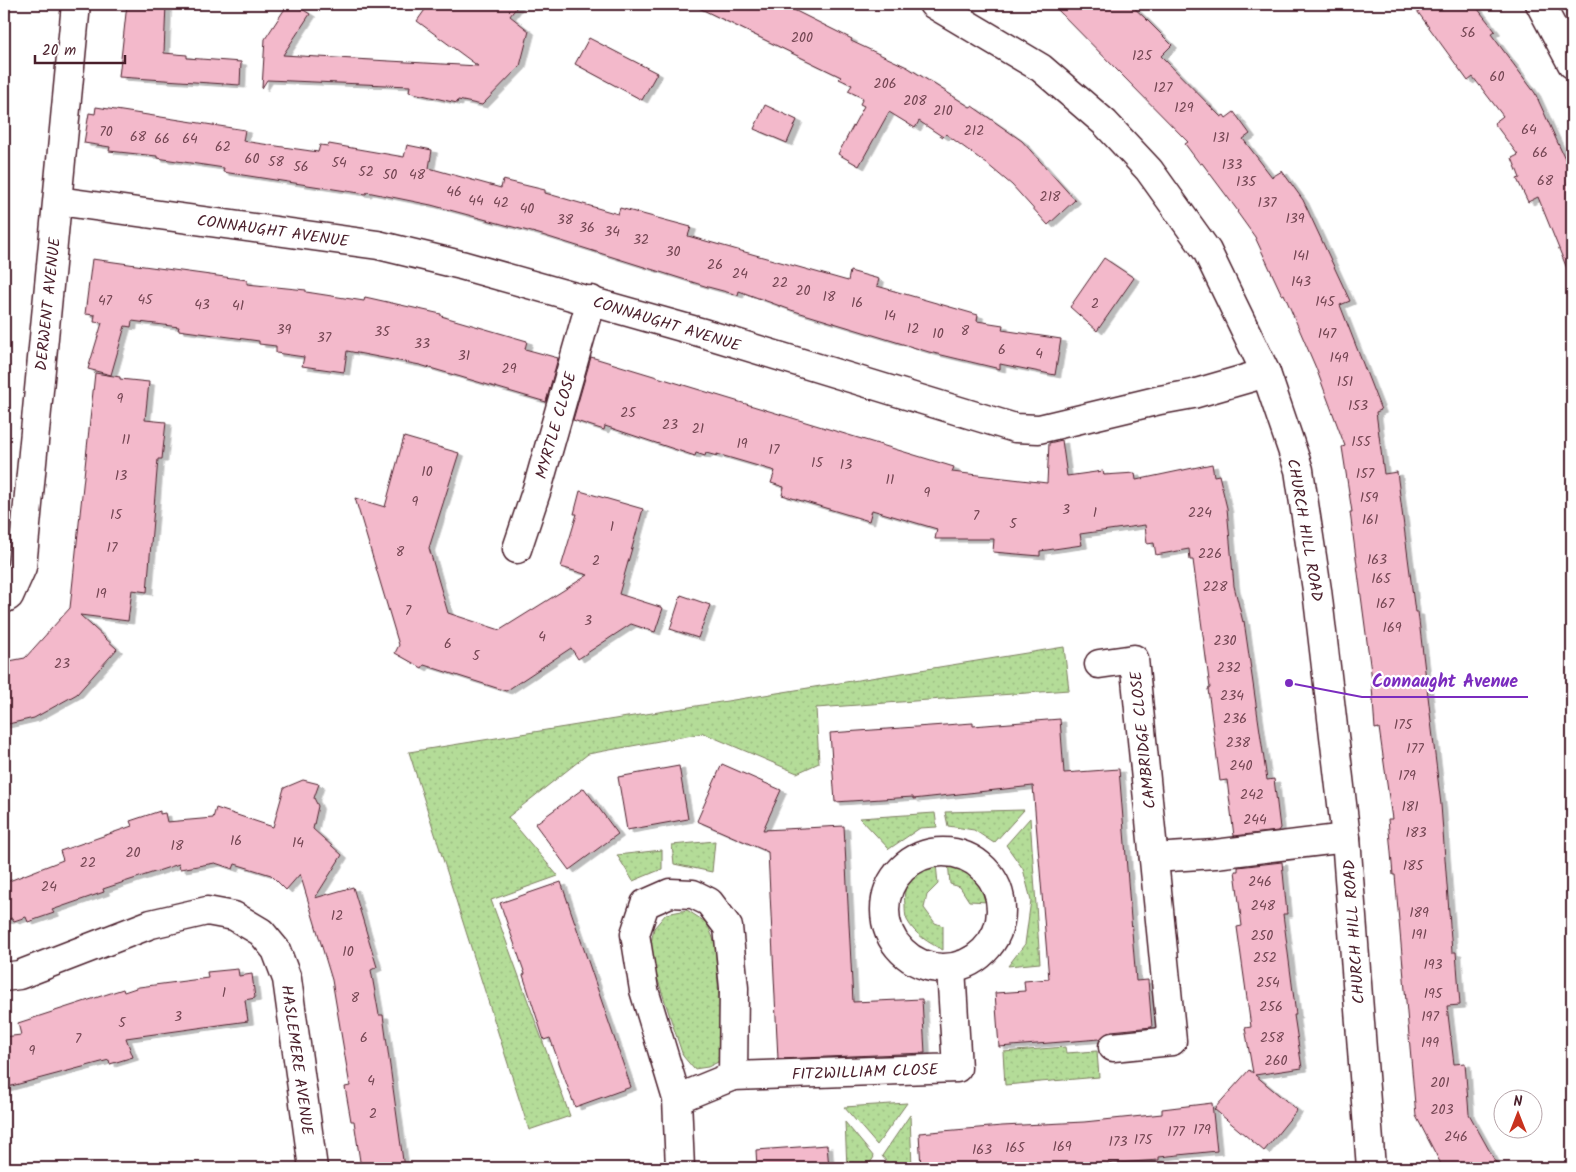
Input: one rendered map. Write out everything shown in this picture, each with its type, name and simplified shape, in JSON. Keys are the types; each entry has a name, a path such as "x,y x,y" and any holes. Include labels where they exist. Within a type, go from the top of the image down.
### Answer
{"street":[{"name":"DERWENT AVENUE","path":"4,599 9,596 22,567 76,4"},
{"name":"CHURCH HILL ROAD","path":"933,4 1041,68 1105,123 1149,170 1207,251 1266,373 1299,470 1320,608 1346,838 1371,1168"},
{"path":"1540,4 1572,64"},
{"name":"CONNAUGHT AVENUE","path":"58,201 378,245 591,300 1015,428 1039,429 1193,394 1266,373"},
{"name":"MYRTLE CLOSE","path":"517,549 591,300"},
{"name":"CAMBRIDGE CLOSE","path":"1099,664 1134,659 1172,1041 1112,1047"},
{"path":"1154,858 1215,854 1346,838"},
{"path":"942,851 963,855 979,863 991,876 1000,896 1001,916 993,939 985,950 970,961 951,968 935,968 916,961 894,942 886,923 885,908 889,888 900,871 913,860 932,852 942,851"},
{"path":"677,1100 733,1076 734,988 728,927 708,902 693,894 670,893 645,904 634,934 644,990 677,1100 680,1168"},
{"name":"HASLEMERE AVENUE","path":"4,977 20,975 151,924 207,911 234,916 261,932 276,950 287,979 313,1168"},
{"name":"FITZWILLIAM CLOSE","path":"733,1076 957,1068 951,968"}],"green space":[{"path":"1064,647 1069,690 816,708 819,763 797,773 703,733 588,754 508,817 558,876 491,900 570,1116 529,1130 409,752"},
{"path":"1024,810 994,843 974,830 948,826 945,812"},
{"path":"935,813 937,827 920,828 889,849 860,818"},
{"path":"1030,818 1040,963 1008,966 1025,944 1031,900 1023,869 1006,845"},
{"path":"715,841 712,872 674,864 672,845"},
{"path":"662,850 662,869 633,881 617,855"},
{"path":"948,861 964,867 975,875 982,886 988,902 969,901 960,887 950,884"},
{"path":"936,864 938,884 927,895 924,908 935,923 943,926 943,950 918,934 907,920 905,912 905,889 907,883 921,869"},
{"path":"687,910 707,923 715,943 723,1049 718,1062 708,1067 694,1069 683,1056 649,953 654,928 666,914"},
{"path":"1065,1047 1066,1053 1097,1051 1099,1077 1005,1085 1003,1052"},
{"path":"907,1103 877,1145 844,1107"},
{"path":"910,1115 912,1168 892,1168 882,1156"},
{"path":"845,1122 874,1157 867,1168 847,1168"}],"building":[{"path":"127,4 166,4 164,53 187,55 187,58 241,62 240,85 119,77"},
{"path":"288,4 294,4 310,14 283,55 478,66 417,21 429,4 519,4 510,16 529,31 520,66 482,105 458,100 457,103 409,92 410,86 267,80 262,88 265,39"},
{"path":"691,4 782,4 852,39 851,41 907,67 970,107 972,106 1022,141 1075,200 1048,225 1012,185 946,134 943,137 919,121 915,128 889,112 859,166 838,154 864,106 860,104 863,98 848,91 852,85 839,79 841,77"},
{"path":"1052,4 1130,4 1145,18 1172,45 1161,56 1221,117 1224,115 1226,118 1234,112 1250,134 1243,139 1272,177 1282,171 1303,200 1350,301 1340,305 1381,410 1376,412 1384,474 1397,472 1415,612 1418,612 1441,805 1452,952 1456,952 1460,1005 1447,1006 1454,1064 1465,1063 1469,1114 1499,1168 1443,1168 1416,1116 1395,875 1393,875 1388,819 1392,819 1379,728 1375,729 1371,672 1350,512 1352,512 1342,447 1345,446 1316,368 1284,294 1282,295 1255,237 1202,163 1200,164 1185,144 1188,142"},
{"path":"1412,4 1474,4 1495,31 1491,34 1535,93 1572,174 1572,276 1570,276 1538,197 1528,202 1517,179 1520,178 1512,158 1518,155 1494,123 1503,116 1473,77 1468,81"},
{"path":"589,38 657,73 642,100 575,64"},
{"path":"765,105 797,120 787,143 754,129"},
{"path":"96,107 245,130 243,141 318,152 320,145 328,146 329,144 404,157 407,145 432,150 429,168 501,188 503,180 545,190 545,193 618,214 620,208 691,227 688,236 848,281 850,271 879,279 877,286 978,315 977,321 1003,325 1002,330 1061,339 1055,375 1000,364 1000,369 929,352 791,310 739,291 738,295 708,287 539,234 431,205 367,192 366,194 223,172 224,168 157,158 157,156 109,151 110,147 84,143 89,113 95,114"},
{"path":"1104,258 1134,278 1097,331 1070,307"},
{"path":"92,259 247,280 247,284 306,290 306,292 364,301 365,297 441,314 441,316 527,341 525,349 558,358 546,402 420,365 347,351 344,372 302,366 304,357 276,353 276,346 259,344 259,341 178,330 179,327 132,321 131,327 125,326 111,375 88,369 102,323 94,322 95,315 85,314"},
{"path":"591,357 954,467 952,472 1047,483 1049,443 1062,440 1067,476 1103,471 1104,475 1135,473 1136,480 1212,464 1214,476 1219,475 1227,508 1234,586 1244,621 1267,780 1274,779 1280,828 1278,831 1234,836 1227,780 1220,781 1193,560 1190,560 1189,549 1156,555 1154,543 1147,544 1145,525 1080,534 1082,545 1040,551 1040,556 993,552 994,539 935,539 937,529 872,510 869,521 782,495 784,487 771,483 775,471 717,454 717,456 706,453 705,456 696,453 695,456 605,426 604,430 573,420"},
{"path":"95,373 120,377 120,379 149,382 145,420 166,422 162,459 158,459 147,592 132,590 128,621 80,615 117,649 77,694 34,718 4,725 4,662 25,658 70,608"},
{"path":"404,437 459,453 429,548 448,613 500,630 588,575 561,567 577,514 574,514 580,491 643,509 619,594 663,608 655,632 631,624 578,659 571,648 506,691 424,665 422,668 395,653 399,645 355,498 385,507"},
{"path":"681,595 710,605 698,638 670,629"},
{"path":"1060,719 1064,773 1119,769 1136,981 1148,980 1152,1027 1111,1031 1100,1039 999,1047 995,993 1025,991 1024,981 1049,979 1033,786 913,799 913,797 835,802 830,733 973,723 973,726"},
{"path":"722,764 781,790 763,830 844,826 853,1002 922,999 925,1053 778,1059 768,852 697,821"},
{"path":"679,766 688,819 627,830 618,777"},
{"path":"303,780 319,784 314,798 318,806 313,829 342,855 315,898 353,887 377,967 371,970 379,1015 383,1015 404,1168 361,1168 354,1121 351,1121 345,1087 350,1086 332,980 300,874 286,890 271,875 235,864 233,869 215,863 180,869 179,864 103,889 104,892 52,910 54,913 28,922 26,917 14,921 12,918 4,921 4,883 63,860 60,851 132,826 130,821 160,811 160,814 165,813 167,822 213,818 216,808 273,827 284,788"},
{"path":"584,788 618,834 569,870 535,824"},
{"path":"1282,862 1287,914 1283,914 1302,1068 1255,1075 1297,1110 1264,1151 1214,1109 1249,1070 1253,1073 1245,1028 1251,1027 1237,927 1242,926 1235,871 1238,871 1238,867"},
{"path":"561,882 631,1087 575,1107 550,1038 544,1040 523,975 525,974 500,903"},
{"path":"238,969 239,976 252,974 255,998 245,1000 248,1021 126,1038 133,1057 110,1064 109,1060 4,1088 4,1037 21,1035 18,1023 123,989 124,992 139,987 208,978 207,972"},
{"path":"1212,1103 1217,1151 1159,1157 1159,1160 1076,1166 1077,1168 921,1168 919,1133 1084,1122 1162,1114 1162,1109"},
{"path":"827,1145 829,1168 757,1168 756,1150"}],"place":[{"name":"Connaught Avenue","path":"1289,683"}]}
